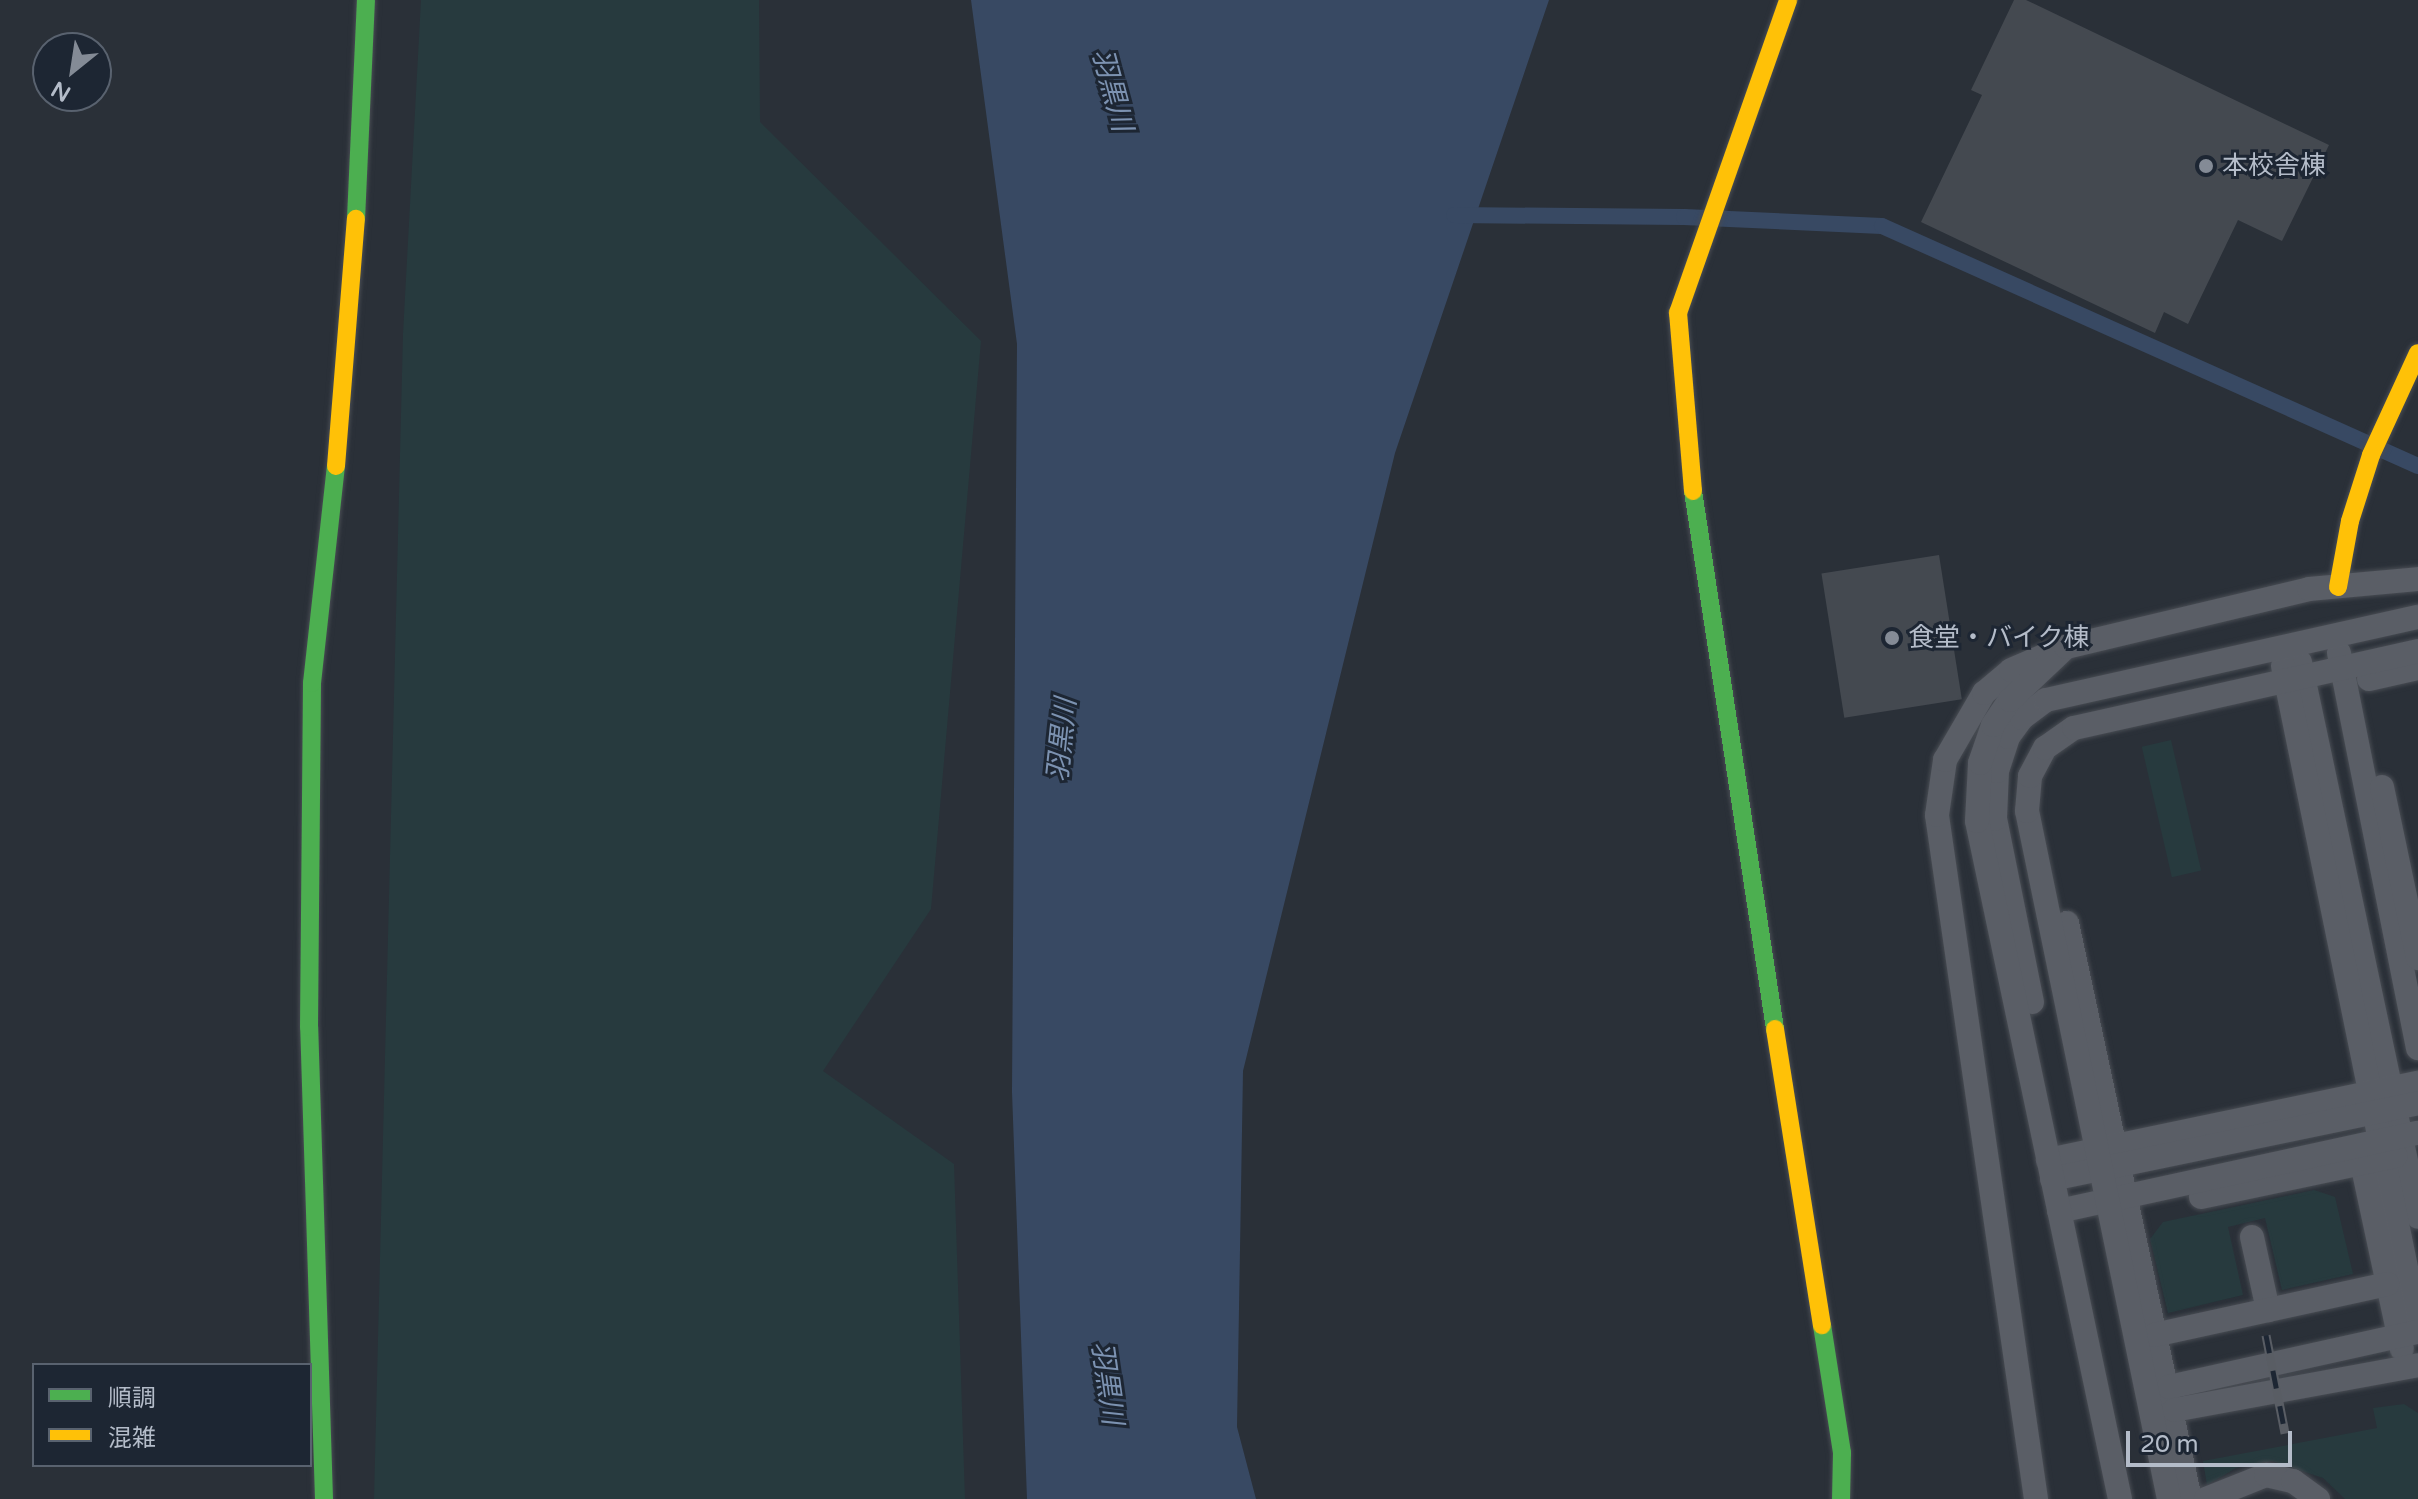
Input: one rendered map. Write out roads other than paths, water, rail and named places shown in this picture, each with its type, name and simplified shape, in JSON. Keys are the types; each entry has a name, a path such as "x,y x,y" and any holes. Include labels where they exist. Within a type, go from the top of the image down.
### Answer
{"street":[{"path":"324,1499 309,1027 312,683 350,341 366,0"},
{"path":"1788,0 1678,313 1695,518 1842,1453 1841,1499"},
{"path":"2338,587 2350,521 2371,455 2418,353"}],"lane":[{"path":"2036,1499 1937,815 1945,760 1984,693 2011,670 2066,647 2338,587 2418,579"},
{"path":"2120,1499 1995,819 1997,771 2008,737 2022,718 2046,700 2418,617"},
{"path":"2342,634 2418,1048"},
{"path":"2172,1399 2412,1366 2412,1331 2389,1101 2288,646"},
{"path":"2058,1168 1977,821 1980,763 1993,725 2066,647"},
{"path":"2169,1499 2118,1206 2042,806 2042,779 2056,757 2080,741 2351,674 2418,651"},
{"path":"2351,674 2418,668"},
{"path":"2351,674 2406,844 2402,881 2418,958"},
{"path":"2402,881 2418,900"},
{"path":"2058,1168 2389,1101 2418,1083"},
{"path":"2068,1217 2395,1148"},
{"path":"2395,1148 2418,1217"},
{"path":"2395,1148 2388,1284 2412,1331"},
{"path":"2118,1206 2172,1399 2190,1499"},
{"path":"2068,1217 2134,1499"},
{"path":"2252,1237 2268,1310"},
{"path":"2154,1335 2388,1284"},
{"path":"2172,1399 2412,1331"},
{"path":"2206,1499 2266,1475 2293,1481 2318,1499"}],"water":[{"name":"羽黒川","path":"971,0 1549,0 1395,453 1243,1071 1237,1427 1256,1499 1027,1499 1012,1092 1017,344"}],"waterway":[{"path":"1454,215 1684,217 1882,226 2418,466"}],"railway":[{"path":"2266,1335 2285,1433"}],"place":[{"name":"本校舎棟","path":"2206,166"},
{"name":"食堂・バイク棟","path":"1892,638"}]}
